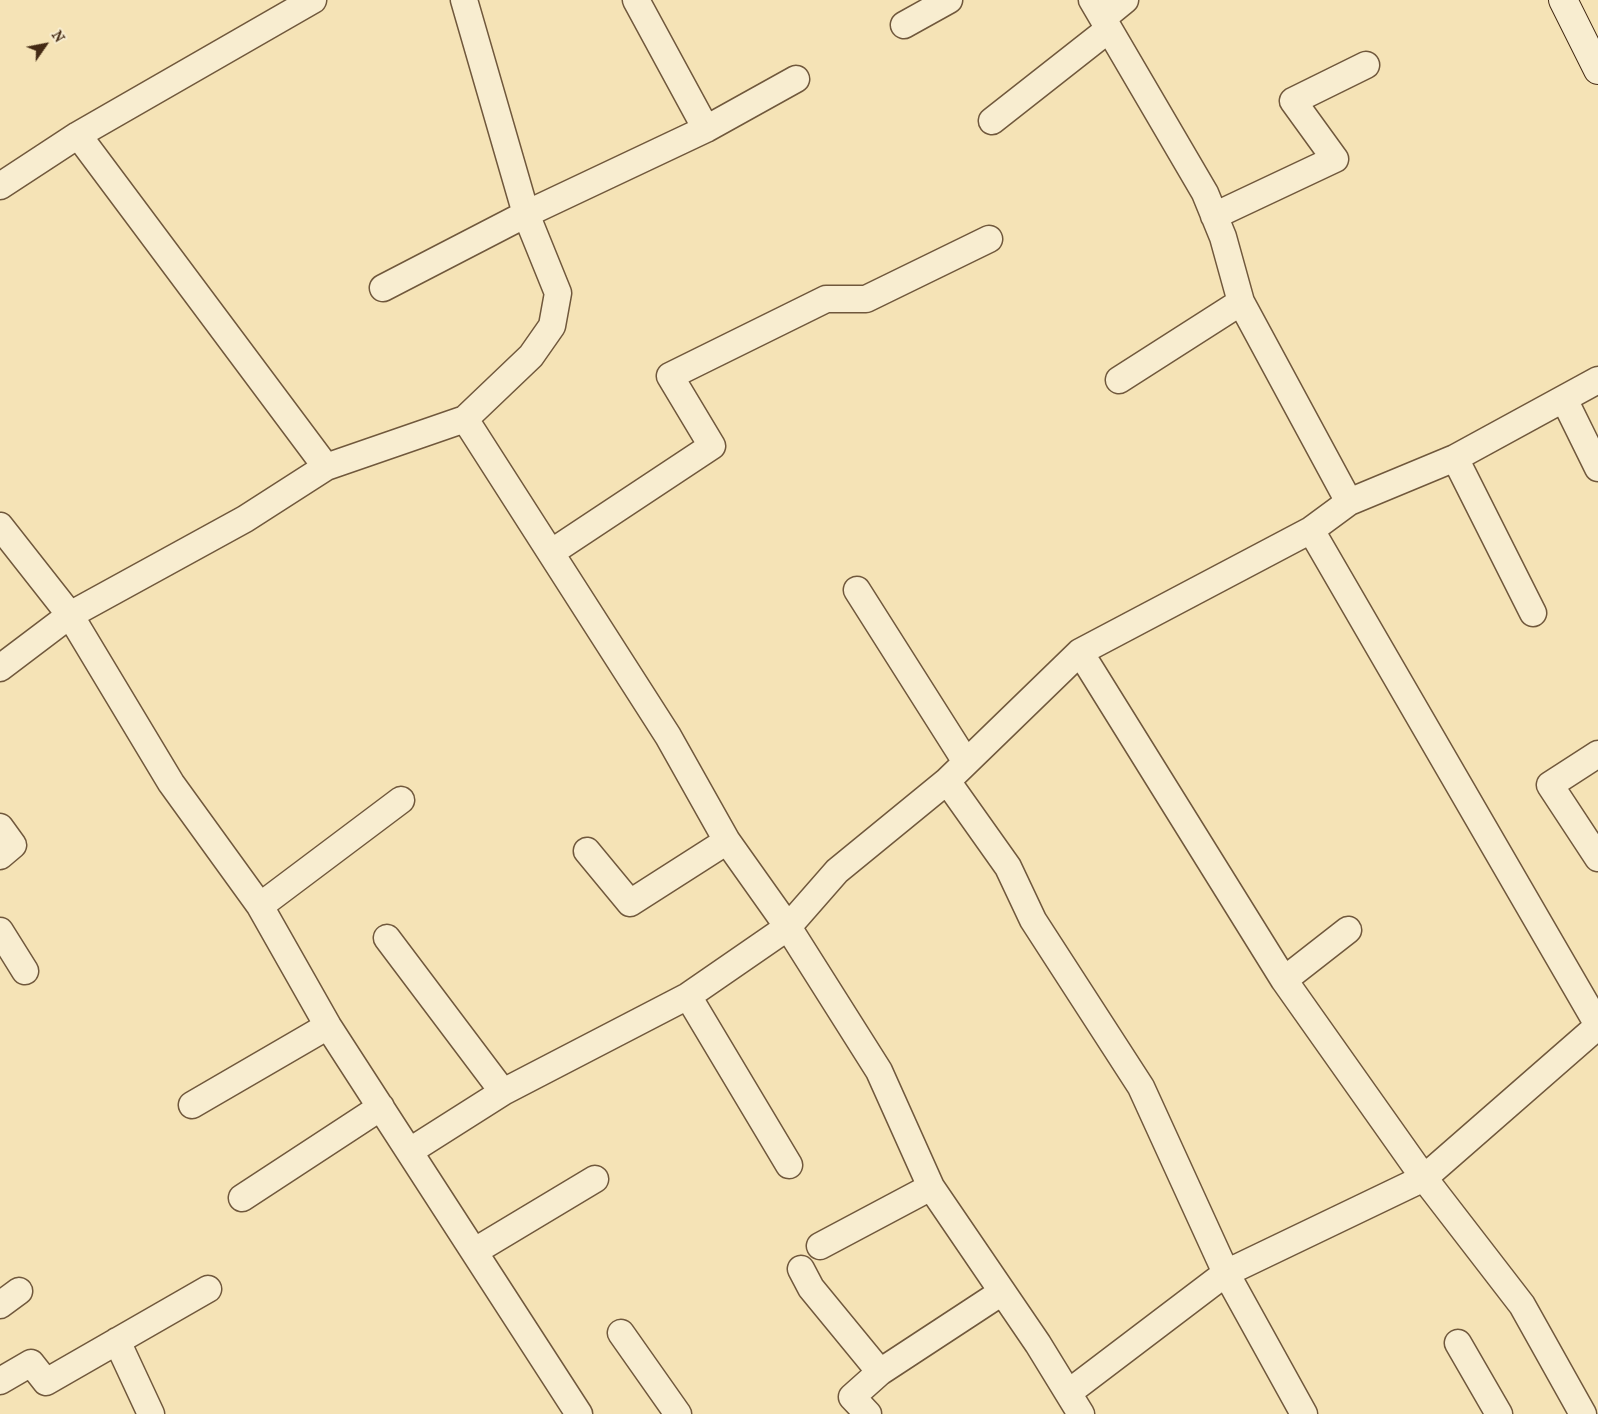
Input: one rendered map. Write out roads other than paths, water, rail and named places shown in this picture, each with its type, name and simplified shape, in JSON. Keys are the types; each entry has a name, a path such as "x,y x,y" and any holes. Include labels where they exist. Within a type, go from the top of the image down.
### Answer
{"street":[{"path":"0,186 78,135 313,0"},
{"path":"0,668 70,614 245,519 326,467 465,419 531,356 552,326 558,293 526,214 464,0"},
{"path":"636,0 706,130"},
{"path":"904,25 948,0"},
{"path":"992,121 1101,16 1125,0"},
{"path":"1563,0 1598,70"},
{"path":"1101,16 1205,193 1223,237 1241,302 1349,502"},
{"path":"1214,216 1335,159 1293,101 1366,65"},
{"path":"383,288 526,214 706,130 796,79"},
{"path":"78,135 326,467"},
{"path":"552,552 712,446 670,376 826,299 866,299 990,239"},
{"path":"1119,380 1241,302"},
{"path":"410,1151 503,1092 688,996 788,927 836,871 947,781 1080,652 1311,530 1349,502 1455,458 1598,380"},
{"path":"1564,399 1598,468"},
{"path":"465,419 552,552 668,736 727,841 788,927 879,1071 931,1186 1038,1344 1070,1406 1226,1273 1424,1178 1598,1026 1311,530"},
{"path":"1455,458 1533,613"},
{"path":"0,526 70,614 170,783 260,906 328,1026 579,1414"},
{"path":"857,590 966,762"},
{"path":"1080,652 1284,980 1424,1178 1522,1305 1583,1414"},
{"path":"1598,754 1550,785 1598,858"},
{"path":"947,781 1008,867 1033,920 1141,1087 1226,1273 1304,1414"},
{"path":"260,906 401,800"},
{"path":"0,827 13,845 0,856"},
{"path":"587,851 630,903 727,841"},
{"path":"1284,980 1348,930"},
{"path":"0,931 25,971"},
{"path":"387,938 503,1092"},
{"path":"688,996 789,1165"},
{"path":"192,1105 328,1026"},
{"path":"242,1198 381,1107"},
{"path":"475,1252 594,1179"},
{"path":"820,1246 931,1186"},
{"path":"801,1269 811,1288 880,1372"},
{"path":"0,1381 31,1363 46,1382 208,1289"},
{"path":"868,1414 852,1397 880,1372 1002,1292"},
{"path":"620,1333 678,1414"},
{"path":"117,1341 151,1414"},
{"path":"1458,1343 1498,1414"}]}
